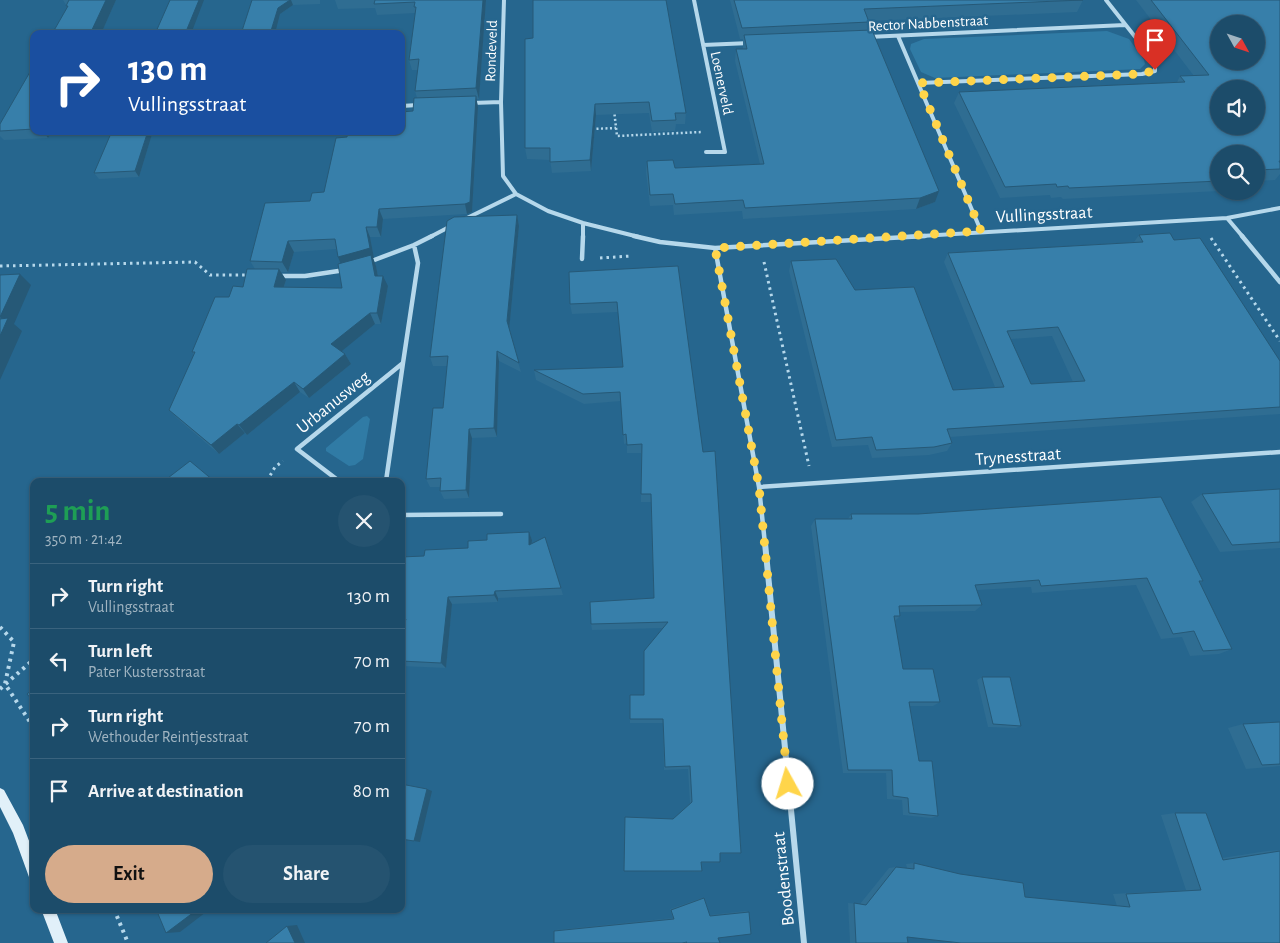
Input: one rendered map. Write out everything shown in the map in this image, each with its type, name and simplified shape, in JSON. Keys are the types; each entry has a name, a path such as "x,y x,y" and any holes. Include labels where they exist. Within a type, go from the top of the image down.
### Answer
{"street":[{"name":"Rondeveld","path":"504,0 501,102 503,176 516,194"},
{"name":"Loenerveld","path":"694,0 725,152 706,152"},
{"path":"919,83 1142,74 1155,70 1155,62 1106,0"},
{"name":"Rector Nabbenstraat","path":"858,38 1125,25"},
{"path":"898,36 981,231"},
{"path":"703,45 751,43"},
{"name":"Rondeveld","path":"471,104 501,102"},
{"path":"405,106 421,105"},
{"path":"364,264 414,244 516,194"},
{"name":"Vullingsstraat","path":"516,194 548,211 584,223 660,242 715,248 981,231 1199,220 1227,218 1280,208"},
{"path":"1227,218 1280,282"},
{"path":"582,259 584,223"},
{"name":"Urbanusweg","path":"386,478 418,263 414,244"},
{"name":"Boodenstraat","path":"715,248 759,487 804,943"},
{"path":"246,275 306,276 347,269"},
{"name":"Urbanusweg","path":"335,478 297,449 403,363"},
{"name":"Trynesstraat","path":"759,487 1280,452"},
{"path":"405,514 501,514"},
{"path":"0,794 18,830 30,862"},
{"path":"50,913 61,943"}],"path":[{"path":"614,108 617,136 720,130"},
{"path":"588,130 616,128"},
{"path":"1199,220 1280,341"},
{"path":"582,259 649,255 660,242"},
{"path":"760,245 813,484"},
{"path":"0,266 195,262 210,275 246,275"},
{"path":"269,478 275,468 297,449"},
{"path":"0,627 14,642 5,684 30,722"},
{"path":"0,689 30,662"},
{"path":"116,913 128,943"}],"shaded area":[{"path":"1107,31 1129,39 1144,60 1145,64 1140,69 935,78 921,72 910,49 911,44 924,39"},
{"path":"367,416 370,419 363,459 355,465 349,466 326,451 326,448 363,417"}],"building":[{"path":"69,0 106,0 92,30 54,30 68,6 66,6"},
{"path":"170,0 199,0 187,30 157,30"},
{"path":"252,0 290,0 278,8 271,30 242,30"},
{"path":"375,0 483,0 476,88 415,91 419,59 409,60 416,7 414,7 415,2 374,4"},
{"path":"533,0 666,0 686,113 675,113 676,120 652,121 649,102 595,104 590,160 550,162 550,148 525,148 525,39 533,38"},
{"path":"734,0 1083,0 864,9 869,22 742,28"},
{"path":"1151,0 1280,0 1280,169 1265,170 1265,145 1210,145 1210,181 1069,188 1068,186 1057,187 1056,184 1005,187 959,92 1185,82 1180,76 1209,75"},
{"path":"872,30 939,191 920,198 745,208 743,200 675,204 673,194 650,195 647,161 673,160 675,168 764,164 736,49 747,49 744,35"},
{"path":"30,72 30,129 0,131 0,124"},
{"path":"476,96 470,202 465,204 379,209 377,227 366,227 370,248 338,257 335,239 288,241 282,262 250,261 265,203 310,201 312,193 324,192 336,138 347,137 347,135 405,135 405,112 413,111 414,98"},
{"path":"110,135 147,135 135,171 94,173"},
{"path":"517,215 507,321 519,363 497,351 494,428 469,429 466,490 440,491 441,478 426,479 433,408 443,408 448,356 430,357 447,221 454,217"},
{"path":"1170,233 1174,240 1200,238 1280,361 1280,407 947,429 952,443 934,447 876,450 872,437 836,440 791,261 836,259 855,290 914,287 953,390 1004,387 948,253 1143,242 1139,235","holes":["1058,327 1085,381 1031,384 1007,331"]},
{"path":"371,255 375,276 383,276 377,313 370,313 331,344 345,354 303,389 294,382 211,445 169,410 195,352 192,352 215,297 229,297 233,286 243,287 247,269 279,269 274,287 342,288 338,264"},
{"path":"678,266 703,452 715,451 741,853 720,853 720,862 701,862 702,871 624,871 625,817 673,819 692,802 690,766 665,767 663,719 630,719 630,695 644,695 644,651 668,622 591,624 590,602 654,598 651,494 641,494 642,444 627,445 626,434 623,435 620,392 583,394 534,370 623,367 617,302 570,304 569,272"},
{"path":"20,274 0,317 0,275"},
{"path":"8,318 0,336 0,319"},
{"path":"190,461 210,478 168,478"},
{"path":"1280,489 1280,542 1232,545 1202,494"},
{"path":"1161,497 1203,581 1199,581 1232,649 1203,651 1194,631 1173,634 1147,578 1041,586 1039,580 975,585 982,605 899,606 900,616 894,616 903,669 933,669 940,702 909,702 919,761 932,761 938,816 909,813 908,798 893,796 892,770 848,770 815,519 852,519 851,514 918,514"},
{"path":"529,532 529,545 545,537 561,588 495,591 494,595 448,597 441,663 405,661 405,557 424,556 425,550 468,548 468,541 487,540 487,534"},
{"path":"982,677 1010,677 1021,726 993,724"},
{"path":"1280,722 1280,764 1262,765 1243,724"},
{"path":"405,785 427,789 414,841 405,840"},
{"path":"1175,813 1206,813 1223,860 1280,851 1280,943 961,943 907,937 908,943 856,943 854,903 866,905 896,867 914,869 914,863 960,874 1023,883 1025,897 1130,907 1126,894 1201,890"},
{"path":"704,898 710,916 749,912 751,934 718,938 720,943 554,943 554,931 674,919 671,910"},
{"path":"158,913 193,913 166,933"},
{"path":"287,926 295,943 266,943"}],"route":[{"path":"788,784 759,487 715,248 981,231 919,83 1142,74 1155,70"}]}
